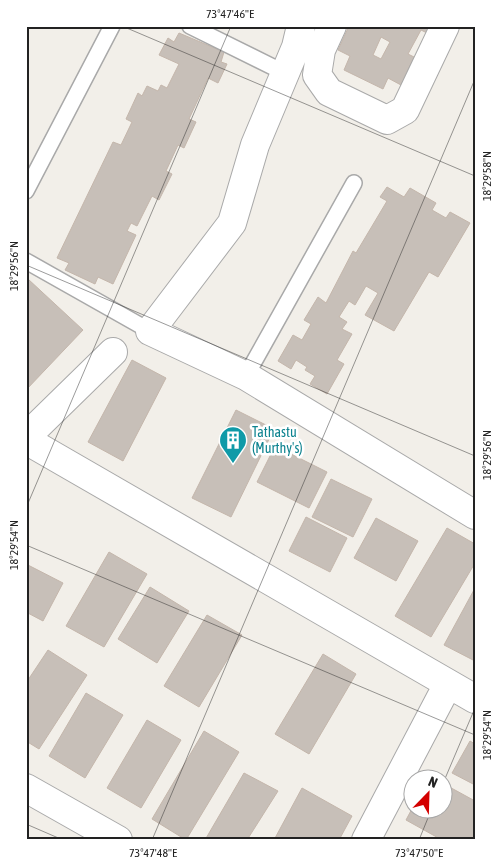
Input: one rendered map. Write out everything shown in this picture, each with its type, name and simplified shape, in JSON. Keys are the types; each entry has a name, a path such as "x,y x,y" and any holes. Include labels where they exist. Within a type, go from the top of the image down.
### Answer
{"street":[{"path":"301,26 296,47 256,145 232,223 150,330 246,376 475,515"},
{"path":"332,26 321,50 318,75 329,92 387,120 405,110 445,26"},
{"path":"113,352 26,438 475,699"},
{"path":"366,840 448,684"},
{"path":"26,788 118,840"}],"lane":[{"path":"26,191 112,26"},
{"path":"190,26 286,73"},
{"path":"246,376 354,183"},
{"path":"26,261 150,330"}],"building":[{"path":"349,26 431,26 427,33 421,30 408,54 414,57 401,85 388,78 383,89 344,70 350,56 338,50","holes":["381,37 390,42 381,59 373,55"]},
{"path":"179,33 224,52 221,62 227,64 218,83 208,78 189,119 196,122 184,148 178,145 166,171 172,174 159,200 152,196 137,226 131,223 127,231 136,235 113,284 98,277 95,284 65,270 69,263 57,258 113,142 121,145 132,122 126,119 138,93 142,96 147,86 158,91 161,85 167,88 179,64 159,55 168,38 174,42"},
{"path":"387,187 404,197 410,188 436,203 432,210 446,218 450,212 470,223 438,277 429,272 394,331 365,315 378,293 366,286 355,305 349,301 339,317 347,322 342,329 352,334 337,360 344,364 327,394 310,384 315,376 305,370 307,367 296,360 291,369 278,361 293,335 302,340 311,324 304,320 318,297 326,303 353,251 356,253 387,201 380,197"},
{"path":"28,279 83,330 26,390 26,281"},
{"path":"132,360 166,378 123,461 88,442"},
{"name":"Tathastu (Murthy's)","path":"236,410 274,429 231,517 192,498"},
{"path":"275,446 327,472 309,508 257,482"},
{"path":"331,479 372,499 353,537 312,517"},
{"path":"306,517 347,538 330,572 289,551"},
{"path":"376,518 418,541 396,581 354,558"},
{"path":"447,528 475,544 475,563 431,637 395,616"},
{"path":"109,552 147,574 104,647 66,626"},
{"path":"26,564 63,583 43,621 26,612"},
{"path":"150,587 189,611 157,663 118,639"},
{"path":"475,588 475,661 444,645"},
{"path":"207,615 242,635 199,707 164,686"},
{"path":"48,650 87,675 39,749 26,741 26,683"},
{"path":"323,654 356,674 309,754 275,734"},
{"path":"86,693 123,715 85,778 49,756"},
{"path":"147,720 181,740 141,808 107,788"},
{"path":"204,731 239,752 186,840 152,819"},
{"path":"470,741 475,744 475,785 454,774 454,769"},
{"path":"244,773 278,791 247,840 205,840"},
{"path":"302,788 352,816 339,840 274,840"},
{"path":"454,789 475,801 474,840 442,840 406,820 407,818 454,818"}],"place":[{"name":"Tathastu (Murthy's)","path":"233,464"}]}
